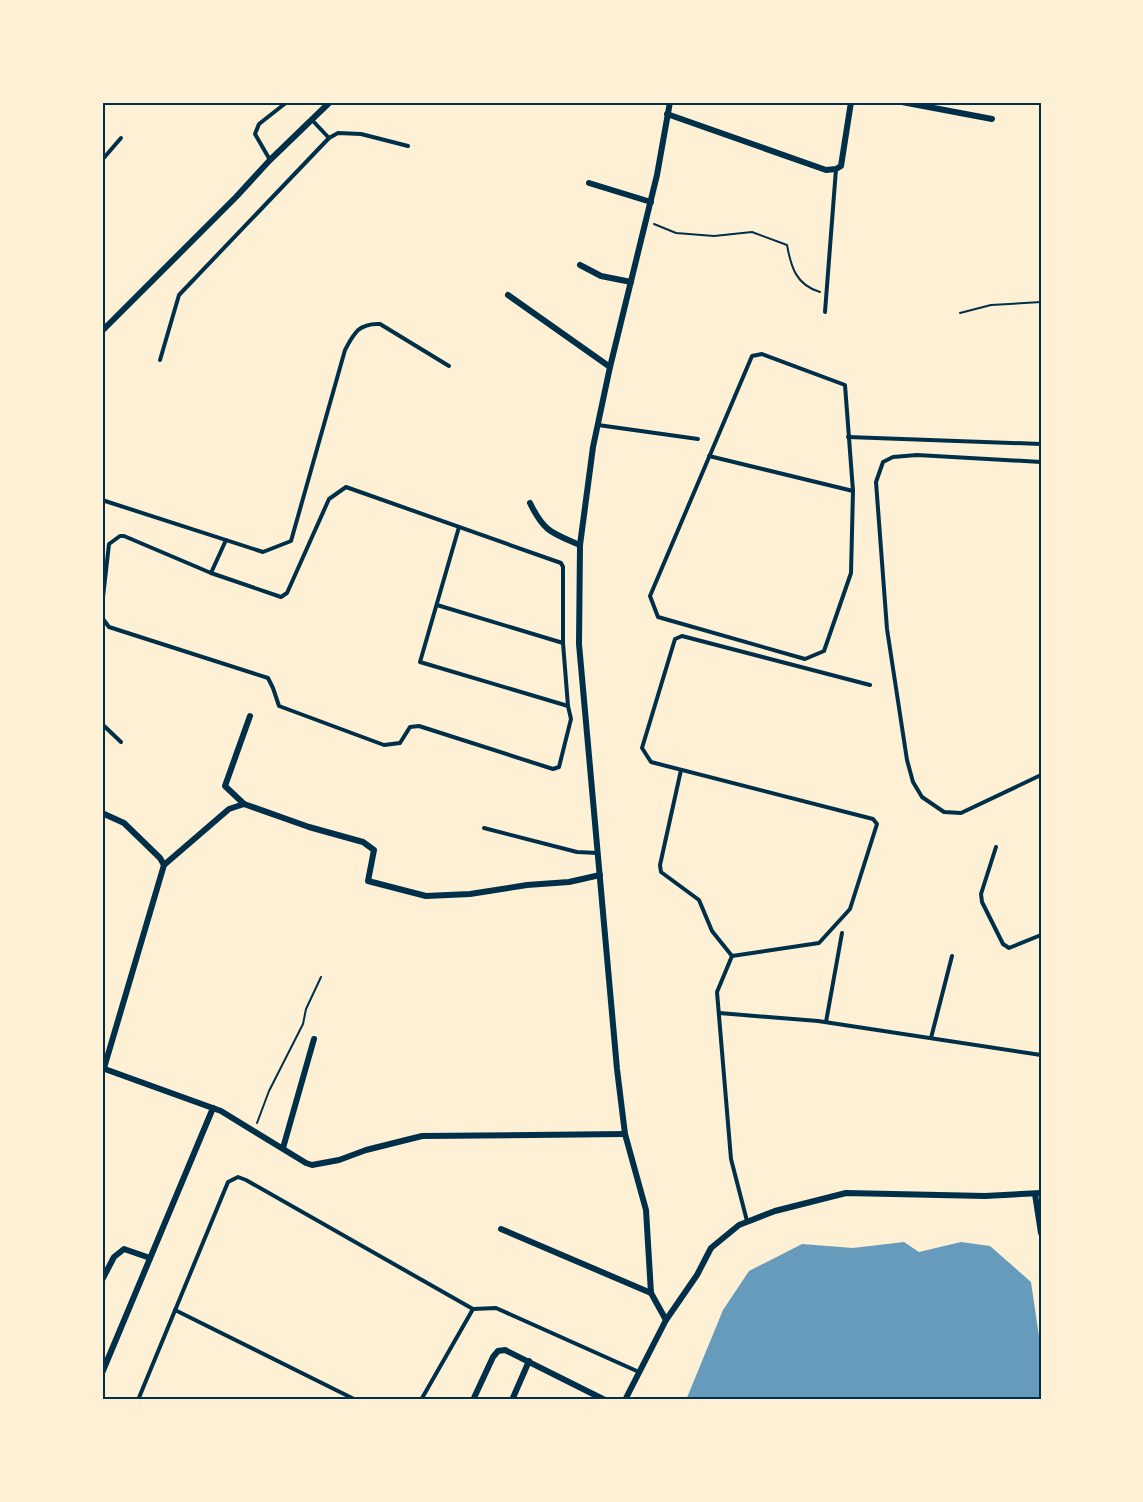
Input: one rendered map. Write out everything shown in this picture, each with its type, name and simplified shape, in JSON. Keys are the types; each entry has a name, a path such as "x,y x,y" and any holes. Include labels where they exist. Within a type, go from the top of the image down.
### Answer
{"street":[{"path":"102,331 270,159 330,102"},
{"path":"666,1320 651,1293 646,1210 625,1134 617,1069 579,644 580,545 598,425 651,202 670,102"},
{"path":"667,114 826,170 841,166 851,102"},
{"path":"902,102 992,119"},
{"path":"589,183 651,202"},
{"path":"580,266 601,276 631,282"},
{"path":"508,295 610,367"},
{"path":"530,503 546,529 580,545"},
{"path":"250,716 225,786 244,804 309,827 363,842 374,850 368,881 426,896 470,894 527,885 569,882 600,875"},
{"path":"244,804 229,808 164,865 103,1068 213,1108 312,1165 339,1160 366,1150 422,1136 625,1134"},
{"path":"102,813 124,823 160,858 164,865"},
{"path":"283,1148 314,1039"},
{"path":"102,1373 213,1108"},
{"path":"625,1400 666,1320 697,1275 711,1248 747,1221 775,1210 846,1193 985,1197 1038,1193 1041,1233"},
{"path":"501,1229 651,1293"},
{"path":"102,1280 114,1257 124,1249 150,1258"},
{"path":"473,1400 493,1357 498,1351 505,1350 605,1400"},
{"path":"512,1400 529,1361"}],"lane":[{"path":"270,159 255,134 259,124 287,102"},
{"path":"312,120 329,138"},
{"path":"160,360 179,295 329,138 338,133 361,134 408,146"},
{"path":"102,160 121,138"},
{"path":"825,312 836,169"},
{"path":"102,500 263,552 291,541 345,350 358,329 368,324 380,324 449,366"},
{"path":"762,354 845,385 848,437 853,491 851,573 824,651 805,659 658,617 650,596 752,356 762,354"},
{"path":"598,425 698,439"},
{"path":"848,437 1041,444"},
{"path":"1041,462 991,461 918,455 893,457 884,462 876,482 887,629 907,760 913,782 922,797 944,812 961,813 1041,775"},
{"path":"709,456 853,491"},
{"path":"346,487 561,563 563,567 563,643 571,719 559,767 553,769 419,726 410,726 400,742 384,745 279,706 268,678 109,627 103,619 102,606 109,544 120,536 211,573 281,597 288,593 329,499 346,487"},
{"path":"459,527 420,662 568,706"},
{"path":"211,573 226,540"},
{"path":"437,605 563,643"},
{"path":"732,956 819,943 850,909 877,824 873,819 651,762 642,748 675,639 682,636 870,685"},
{"path":"102,724 121,742"},
{"path":"681,770 660,865 661,873 699,900 712,931 732,956"},
{"path":"483,828 577,852 598,853"},
{"path":"996,847 981,894 982,902 1004,945 1009,948 1041,935"},
{"path":"826,1022 842,933"},
{"path":"732,956 717,992 718,1013 731,1159 747,1221"},
{"path":"931,1038 952,956"},
{"path":"718,1013 826,1022 1041,1055"},
{"path":"138,1400 228,1182 238,1177 473,1309 496,1308 639,1372"},
{"path":"421,1400 473,1309"},
{"path":"175,1310 356,1400"}],"path":[{"path":"646,221 676,233 714,236 752,232 787,245 792,268 801,282 815,291 826,294"},
{"path":"960,313 991,305 1041,302"},
{"path":"255,1131 269,1091 303,1024 306,1009 321,977"}],"water":[{"path":"904,1242 919,1252 961,1242 990,1246 1031,1282 1041,1350 1041,1400 686,1400 723,1310 749,1271 802,1244 853,1248"}]}
